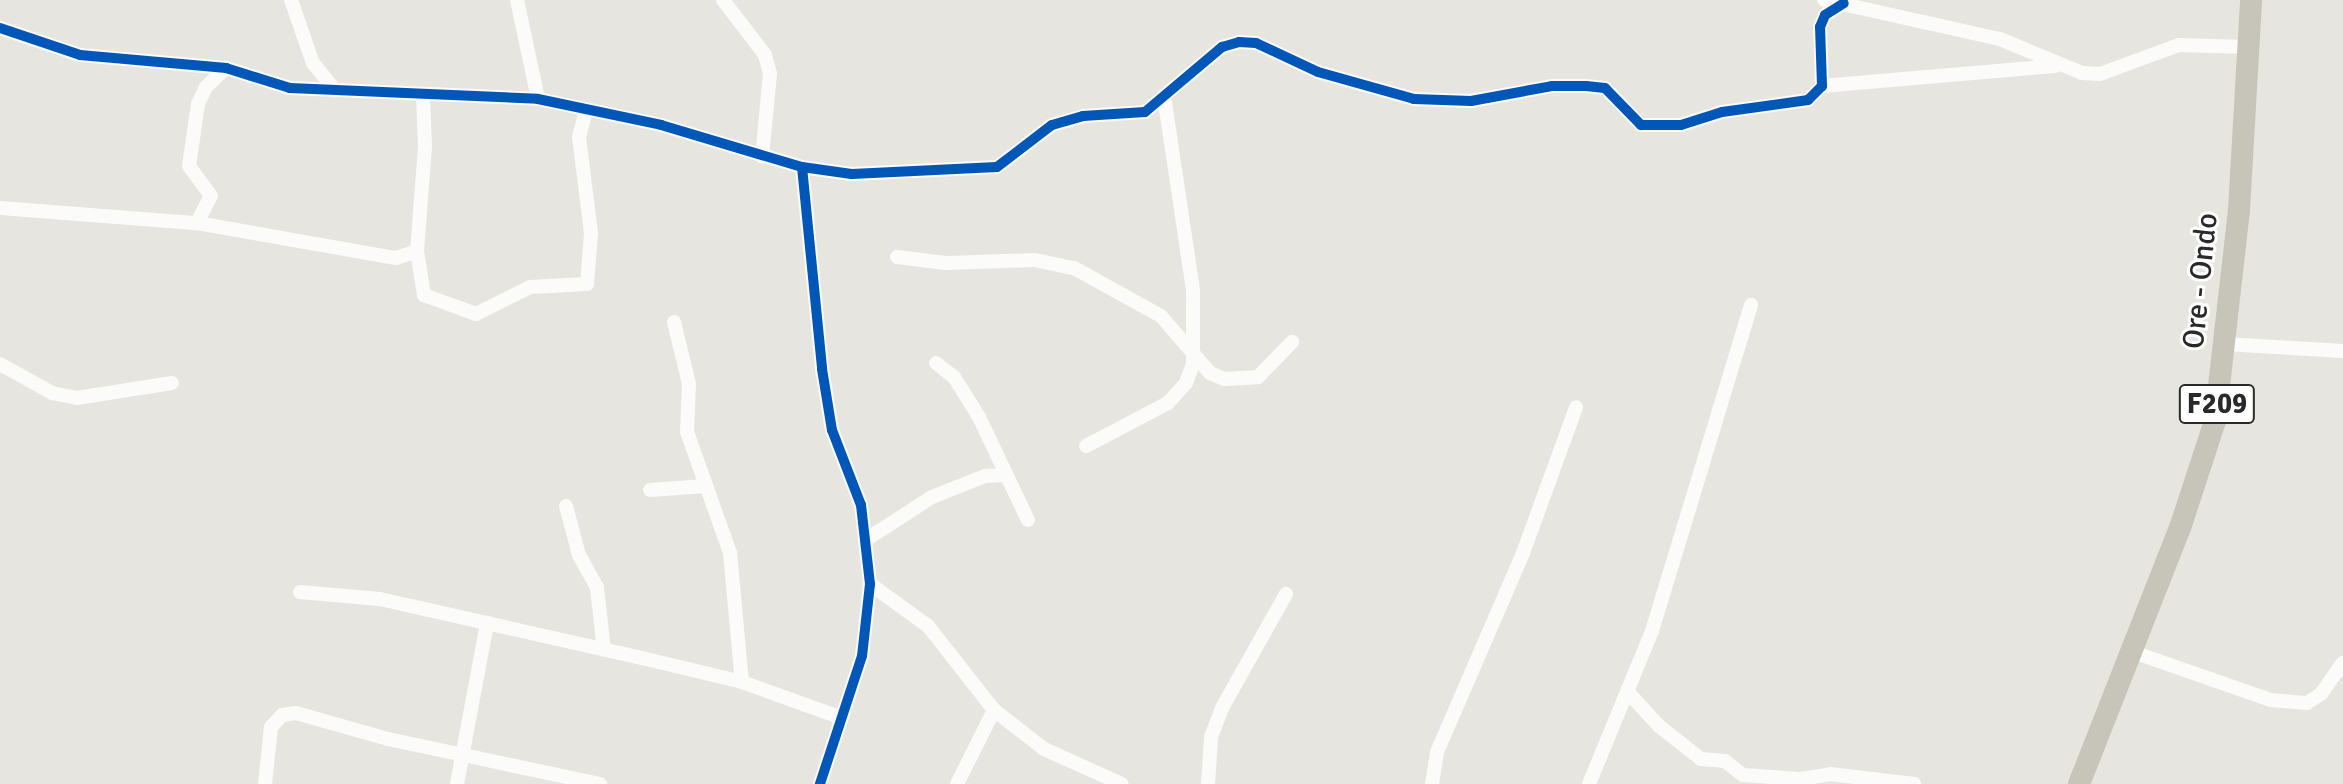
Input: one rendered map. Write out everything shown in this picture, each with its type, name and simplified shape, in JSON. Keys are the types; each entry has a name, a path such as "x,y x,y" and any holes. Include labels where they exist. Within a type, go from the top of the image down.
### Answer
{"main road":[{"name":"Ore - Ondo","path":"2079,784 2133,652 2215,421 2225,344 2251,0"}],"street":[{"path":"291,0 313,63 335,90"},
{"path":"517,0 538,99"},
{"path":"723,0 767,65 771,99 762,157"},
{"path":"1824,0 2000,39 2059,66 2100,74 2179,45 2248,47"},
{"path":"1822,86 1820,27 1825,15 1844,3"},
{"path":"0,28 80,55 226,68 290,88 538,99 661,125 802,167 852,174 997,167 1052,125 1083,116 1145,112 1222,47 1239,42 1267,47 1318,72 1414,99 1471,101 1552,86 1605,88 1641,125 1657,127 1808,100 1822,86 2059,66"},
{"path":"197,223 211,196 189,166 198,104 206,87 226,68"},
{"path":"423,96 425,146 417,251 424,295 476,314 530,287 587,284 591,233 579,137 586,110"},
{"path":"1086,446 1178,395 1193,364 1193,290 1164,96"},
{"path":"802,167 832,430 853,476 867,539 870,584 862,656 839,717 820,784"},
{"path":"0,208 197,223 396,258 417,251"},
{"path":"897,257 946,263 1035,260 1074,268 1161,316 1194,348 1210,373 1239,381 1258,377 1292,342"},
{"path":"1589,784 1652,631 1751,305"},
{"path":"674,322 689,384 687,432 730,553 742,682"},
{"path":"2225,344 2343,351"},
{"path":"936,363 954,377 979,417 1028,520"},
{"path":"0,364 52,393 77,398 172,383"},
{"path":"1432,784 1437,752 1523,553 1576,407"},
{"path":"867,539 932,497 985,476 1005,475"},
{"path":"650,490 706,486"},
{"path":"566,506 579,555 597,588 604,650"},
{"path":"870,584 928,626 994,710 1044,749 1122,784"},
{"path":"300,592 380,599 742,682 839,717"},
{"path":"1208,784 1211,737 1222,708 1286,594"},
{"path":"457,784 487,623"},
{"path":"2133,652 2271,700 2307,703 2321,694 2343,663"},
{"path":"1627,691 1701,759 1725,761 1743,775 1800,779 1830,774 1914,784"},
{"path":"957,784 994,710"},
{"path":"265,784 271,727 282,715 296,713 400,742 464,752 600,784"}],"cycle path":[{"path":"0,28 80,55 226,68 290,88 538,99 661,125 802,167 852,174 997,167 1052,125 1083,116 1145,112 1222,47 1239,42 1256,43 1318,72 1414,99 1471,101 1552,86 1586,86 1605,88 1641,125 1681,125 1722,112 1808,100 1822,86 1820,27 1825,15 1844,3"},
{"path":"802,167 822,369 832,430 861,505 870,584 862,656 820,784"}]}
